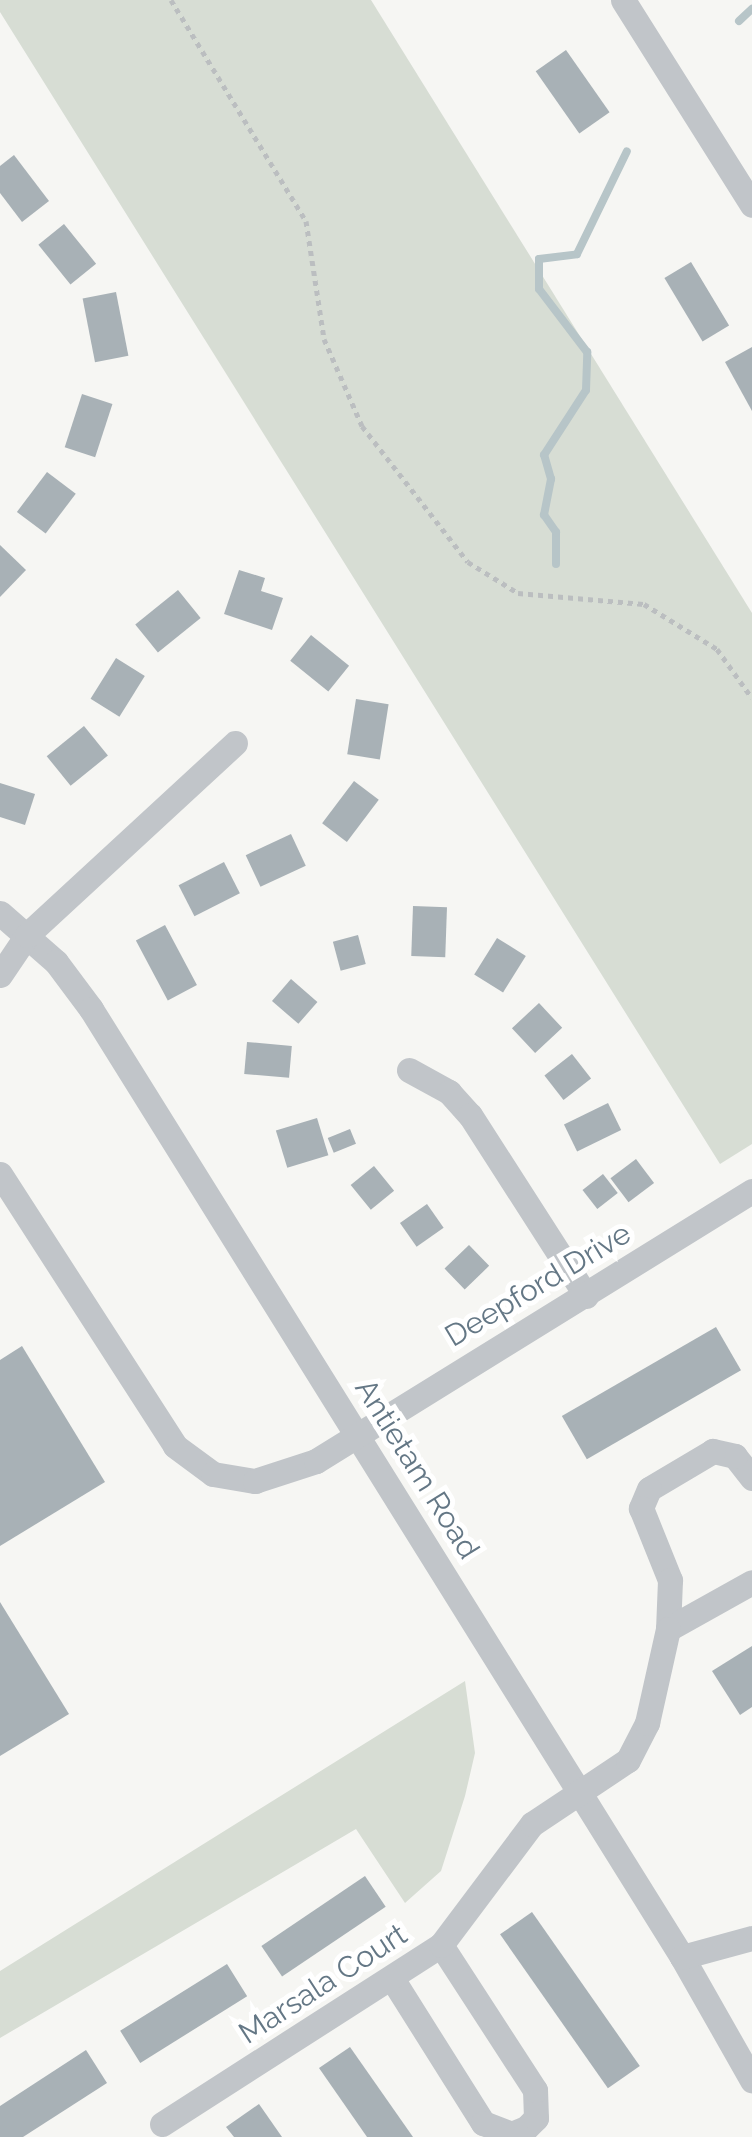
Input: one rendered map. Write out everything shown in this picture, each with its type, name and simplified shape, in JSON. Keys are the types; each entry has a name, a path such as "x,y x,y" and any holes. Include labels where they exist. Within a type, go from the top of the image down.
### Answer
{"street":[{"path":"623,0 752,205"},
{"path":"0,975 27,935 235,744"},
{"name":"Antietam Road","path":"0,913 27,935 91,1008 682,1956 752,2080"},
{"path":"410,1070 449,1092 470,1116 586,1296"},
{"name":"Deepford Drive","path":"0,1174 164,1430 192,1462 236,1480 269,1480 316,1461 752,1192"},
{"name":"Marsala Court","path":"158,2133 441,1945 513,1843 580,1792 612,1776 640,1741 668,1629 670,1580 641,1500 713,1451 735,1456 752,1478"},
{"path":"668,1629 752,1582"},
{"path":"682,1956 752,1938"},
{"path":"393,1980 483,2123 511,2134 526,2128 536,2118 535,2090 441,1945"}],"path":[{"path":"171,0 306,222 324,339 362,426 468,562 518,592 644,604 717,649 752,698"}],"shaded area":[{"path":"0,0 371,0 752,613 752,1144 720,1164 0,12"},
{"path":"465,1681 475,1753 465,1796 441,1871 405,1903 356,1829 0,2038 0,1971"}],"building":[{"path":"566,50 610,112 579,133 536,71"},
{"path":"14,155 49,201 22,222 0,193 0,166"},
{"path":"64,224 96,264 70,284 38,245"},
{"path":"691,262 729,325 703,341 664,278"},
{"path":"116,292 128,356 95,362 83,298"},
{"path":"752,347 752,411 725,362"},
{"path":"82,394 112,404 95,457 65,447"},
{"path":"47,472 76,494 46,534 17,512"},
{"path":"0,545 26,570 0,597"},
{"path":"239,570 265,578 261,591 283,598 272,630 224,614"},
{"path":"178,590 201,618 158,653 135,625"},
{"path":"311,635 349,666 328,691 290,661"},
{"path":"116,658 145,676 119,717 91,699"},
{"path":"356,699 389,704 380,759 347,754"},
{"path":"84,726 108,756 71,786 47,756"},
{"path":"354,781 379,800 347,842 322,823"},
{"path":"0,783 35,794 25,825 0,817"},
{"path":"291,834 306,866 260,887 246,855"},
{"path":"224,862 240,893 194,916 179,885"},
{"path":"413,906 447,907 445,957 411,956"},
{"path":"165,925 197,985 168,1001 136,940"},
{"path":"358,935 366,964 341,971 333,942"},
{"path":"497,938 526,956 503,992 474,974"},
{"path":"291,979 317,1002 298,1024 272,1001"},
{"path":"539,1003 562,1028 535,1053 512,1028"},
{"path":"247,1042 292,1046 289,1078 244,1074"},
{"path":"572,1054 591,1078 564,1100 544,1076"},
{"path":"608,1103 621,1130 577,1151 564,1124"},
{"path":"317,1118 328,1155 287,1168 276,1131"},
{"path":"350,1129 356,1144 334,1153 328,1138"},
{"path":"636,1159 654,1183 628,1202 610,1178"},
{"path":"374,1166 394,1191 371,1210 351,1185"},
{"path":"603,1174 618,1193 597,1209 583,1190"},
{"path":"427,1204 444,1228 417,1247 400,1223"},
{"path":"469,1245 489,1266 465,1289 445,1269"},
{"path":"716,1327 741,1370 587,1459 562,1416"},
{"path":"22,1346 105,1482 0,1546 0,1360"},
{"path":"0,1602 69,1714 0,1756"},
{"path":"752,1646 752,1707 740,1715 712,1671"},
{"path":"365,1876 386,1907 282,1977 261,1946"},
{"path":"532,1912 640,2066 608,2088 500,1934"},
{"path":"227,1964 247,1996 140,2063 120,2031"},
{"path":"350,2047 413,2137 367,2137 319,2068"},
{"path":"86,2050 107,2083 23,2137 0,2137 0,2106"},
{"path":"259,2104 282,2137 234,2137 226,2127"}],"waterway":[{"path":"739,21 752,9"},
{"path":"556,564 556,532 544,515 551,479 544,455 586,390 587,352 539,289 539,259 577,254 627,151"}]}
